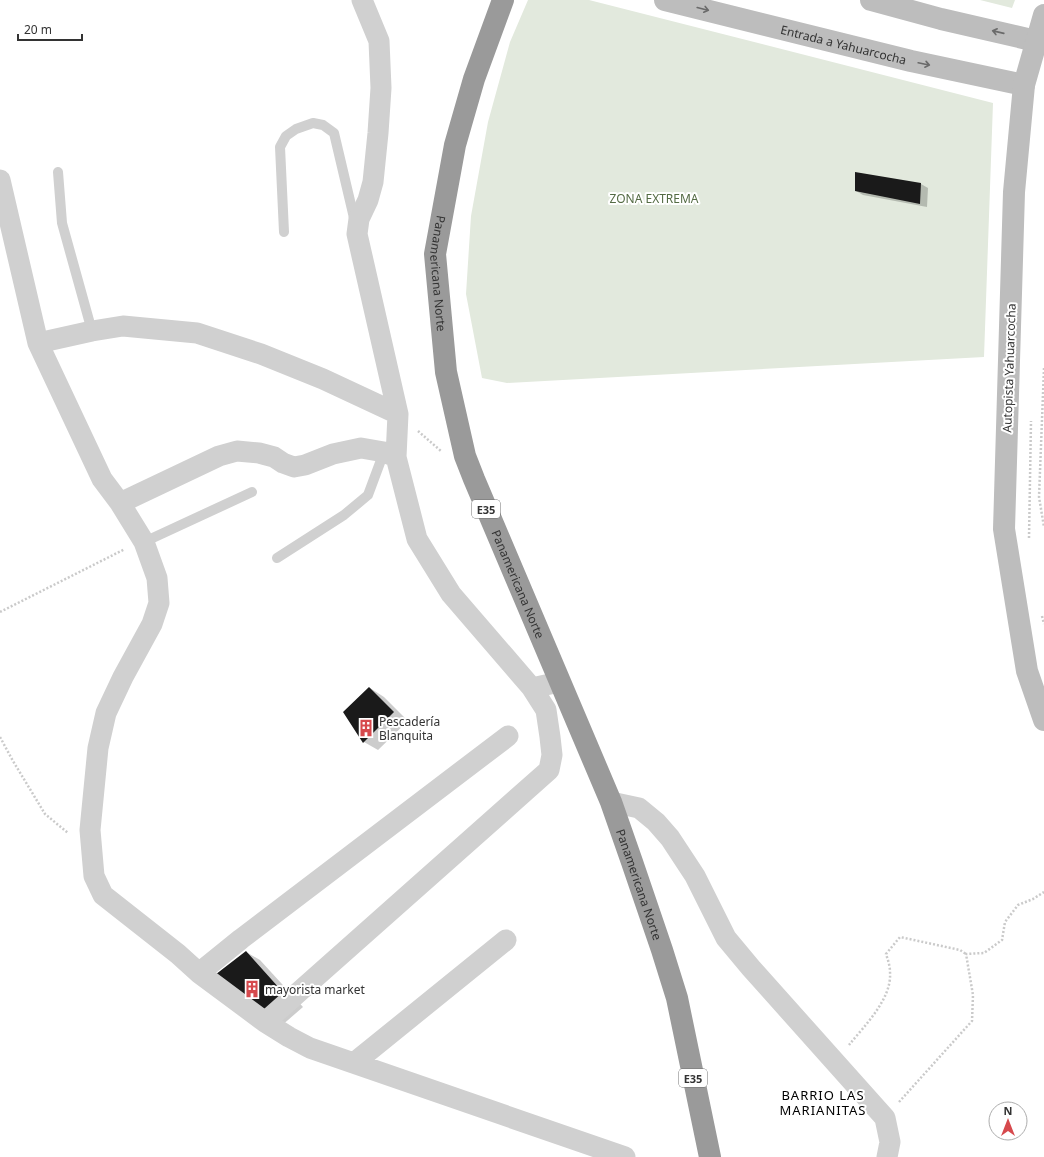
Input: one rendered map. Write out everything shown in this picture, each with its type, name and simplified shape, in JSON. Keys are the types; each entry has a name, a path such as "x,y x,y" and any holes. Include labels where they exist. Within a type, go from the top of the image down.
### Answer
{"highway":[{"name":"Panamericana Norte","path":"503,0 474,79 456,144 435,254 446,372 465,456 610,802 662,950 677,998 710,1157"}],"street":[{"path":"265,1022 549,770 552,755 546,710 532,688 451,594 417,539 390,454 398,414 357,234 359,219 368,200 373,182 381,88 379,42 362,0"},
{"name":"Entrada a Yahuarcocha","path":"665,0 911,61 1024,85"},
{"path":"871,0 940,19 1036,42"},
{"name":"Autopista Yahuarcocha","path":"1044,15 1024,85 1014,192 1004,529 1027,671 1044,720"},
{"path":"0,180 38,343 102,479 120,503 144,542 157,578 159,603 152,624 123,677 106,713 98,748 90,830 94,876 103,895 178,954 199,973 265,1022 310,1048 625,1157"},
{"path":"38,343 123,326 197,333 262,354 323,379 398,414"},
{"path":"120,503 219,456 237,451 259,453 274,457 283,463 294,467 305,465 333,454 361,448 390,454"},
{"path":"532,688 559,682"},
{"path":"199,973 241,939 508,736"},
{"path":"610,802 638,808 656,822 670,838 695,876 726,938 885,1118 890,1142 888,1157"},
{"path":"354,1063 506,940"}],"lane":[{"path":"284,232 280,147 286,136 296,129 313,123 323,125 334,133 357,234"},
{"path":"58,172 62,223 92,331"},
{"path":"277,558 344,515 368,495 390,454"},
{"path":"144,542 252,492"}],"path":[{"path":"1044,368 1039,497 1044,527"},
{"path":"398,414 445,454"},
{"path":"1029,542 1031,417"},
{"path":"0,612 138,543 144,542"},
{"path":"1040,609 1044,624"},
{"path":"0,737 45,814 77,841 90,830"},
{"path":"835,1061 878,1010 889,987 890,973 886,954 900,937 960,950 966,954 984,953 1002,940 1005,922 1018,905 1033,899 1044,892"},
{"path":"885,1118 972,1021 973,995 966,954"}],"green space":[{"name":"ZONA EXTREMA","path":"528,0 589,0 993,103 984,357 507,383 482,378 466,294 471,216 488,122 510,42"},
{"path":"980,0 1015,0 1012,8"}],"building":[{"path":"855,172 921,183 920,204 855,191"},
{"name":"Pescadería Blanquita","path":"369,687 394,712 363,743 343,712"},
{"name":"mayorista market","path":"246,951 289,999 265,1020 211,978"}],"place":[{"name":"Pescadería Blanquita","path":"366,728"},
{"name":"mayorista market","path":"252,989"}],"district":[{"name":"BARRIO LAS MARIANITAS","path":"823,1102"}]}
